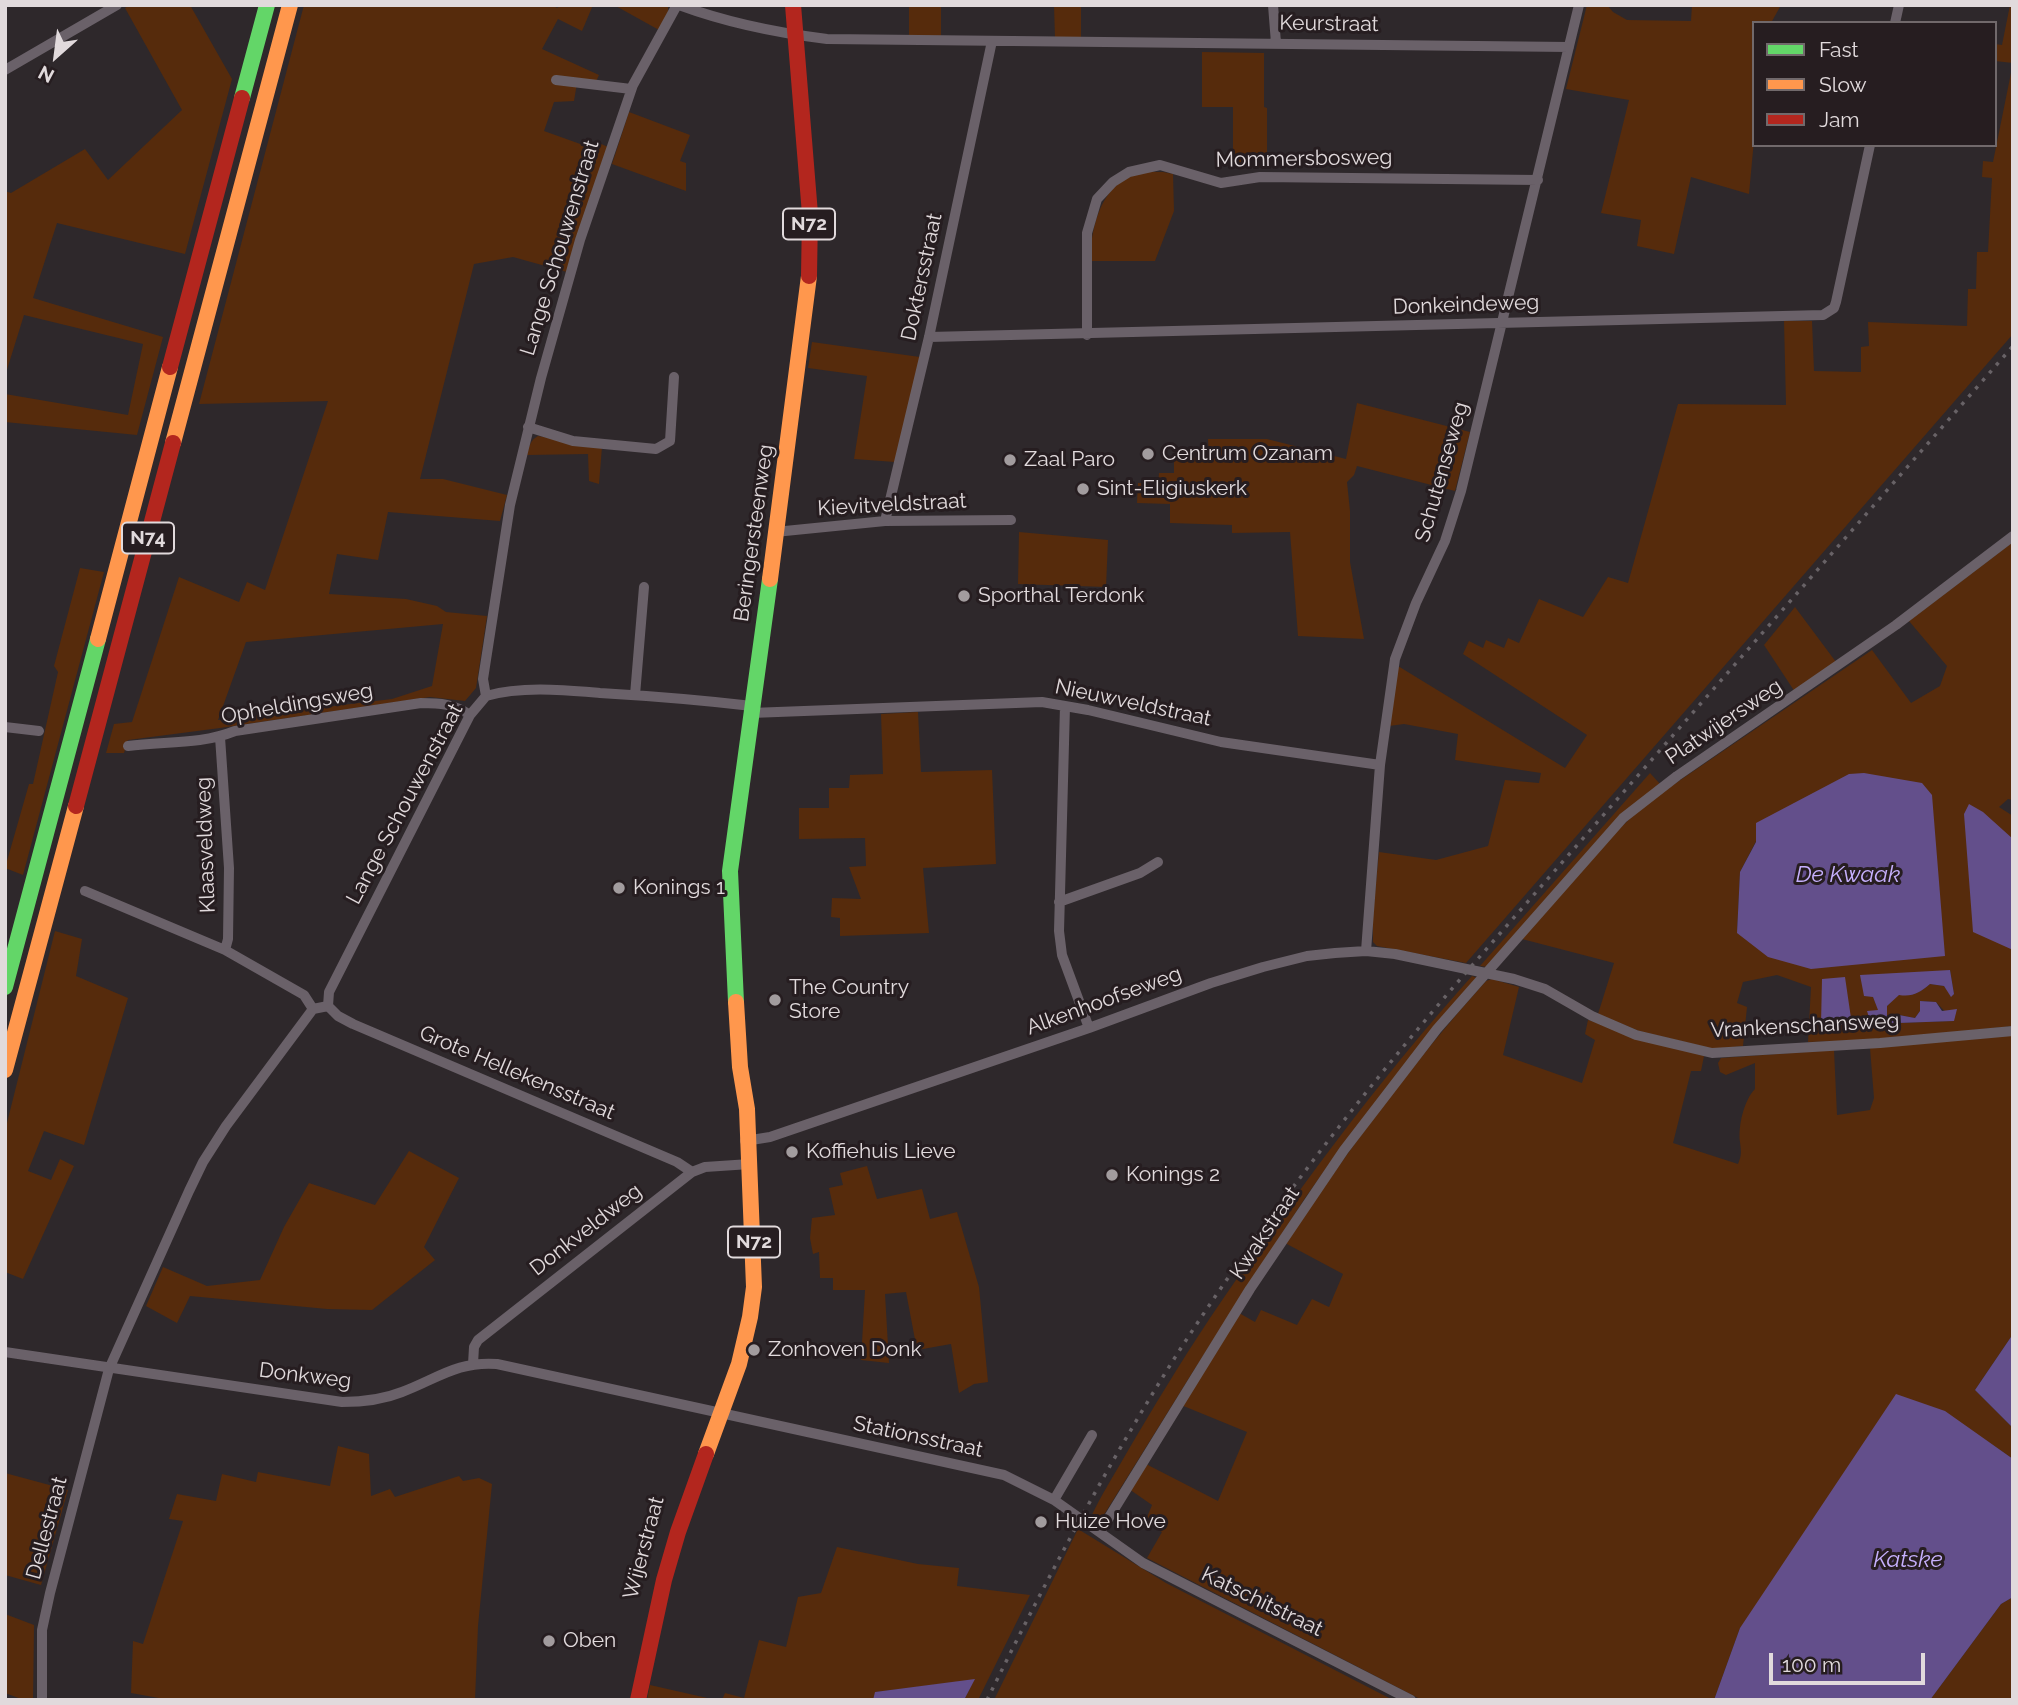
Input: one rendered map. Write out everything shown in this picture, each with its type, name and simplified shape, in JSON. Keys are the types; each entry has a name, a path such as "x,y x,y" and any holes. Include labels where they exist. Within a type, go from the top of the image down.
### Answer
{"main road":[{"name":"N74","path":"5,987 267,5"},
{"name":"N74","path":"5,1070 290,5"},
{"name":"Beringersteenweg","path":"716,1412 744,1346 753,1301 754,1258 744,1141 744,1085 740,1067 730,871 809,288 810,214 793,5"},
{"name":"Wijerstraat","path":"630,1700 665,1539 716,1412"},
{"name":"Wijerstraat","path":"638,1700 673,1550 716,1412"}],"street":[{"path":"5,70 117,5"},
{"name":"Keurstraat","path":"678,5 696,12 795,35 827,39 1569,47"},
{"name":"Lange Schouwenstraat","path":"328,1006 327,999 331,988 470,715 486,696 483,679 505,531 528,427 580,240 631,89 678,5"},
{"path":"1273,5 1276,43"},
{"name":"Schutenseweg","path":"1366,951 1380,765 1388,702 1400,642 1445,541 1461,491 1579,5"},
{"name":"Doktersstraat","path":"886,521 929,337 992,41"},
{"path":"556,80 631,89"},
{"name":"Donkeindeweg","path":"929,337 1823,315 1828,313 1836,302 1870,147"},
{"name":"Mommersbosweg","path":"1087,335 1086,247 1090,219 1104,190 1129,172 1160,165 1221,183 1260,177 1538,180"},
{"path":"528,427 573,441 656,449 670,441 674,376"},
{"name":"Kievitveldstraat","path":"775,532 886,521 1011,520"},
{"name":"Platwijersweg","path":"1488,973 1632,810 1896,625 2013,536"},
{"path":"635,695 644,587"},
{"path":"486,696 503,691 566,690 751,709"},
{"name":"Nieuwveldstraat","path":"751,709 1042,702 1232,744 1380,765"},
{"name":"Opheldingsweg","path":"128,746 192,743 235,731 421,703 459,707 470,715"},
{"path":"1065,706 1059,902 1062,955 1089,1028"},
{"path":"5,727 39,731"},
{"name":"Klaasveldweg","path":"220,737 229,868 228,939 225,950"},
{"path":"1059,902 1140,873 1158,862"},
{"path":"85,891 225,950 304,995 313,1009"},
{"name":"Alkenhoofseweg","path":"744,1141 770,1137 1089,1028 1211,983 1307,956 1366,951 1488,973"},
{"name":"Vrankenschansweg","path":"1488,973 1545,989 1592,1016 1636,1035 1712,1053 1880,1043 2013,1031"},
{"name":"Kwakstraat","path":"1100,1532 1250,1289 1344,1150 1437,1029 1488,973"},
{"path":"109,1369 202,1162 313,1009 328,1006"},
{"name":"Grote Hellekensstraat","path":"328,1006 338,1016 353,1024 677,1162 692,1172"},
{"name":"Donkveldweg","path":"473,1364 474,1347 478,1340 692,1172 705,1167 746,1164"},
{"name":"Donkweg","path":"5,1352 342,1402 391,1396 447,1371 473,1364 497,1364 716,1412"},
{"name":"Dellestraat","path":"42,1700 42,1630 109,1369"},
{"name":"Stationsstraat","path":"716,1412 1004,1475 1054,1500 1100,1532"},
{"path":"1054,1500 1092,1435"},
{"name":"Katschitstraat","path":"1100,1532 1143,1563 1411,1700"}],"shaded area":[{"path":"130,5 190,5 232,79 185,254 57,223 33,298 163,337 137,435 5,422 5,394 128,415 143,344 24,315 5,376 5,191 11,193 85,149 108,180 182,110 125,8"},
{"path":"304,5 553,5 557,8 561,5 593,5 582,31 558,19 542,49 599,75 594,86 577,83 574,101 554,102 544,131 597,150 599,143 608,147 567,272 513,257 474,264 420,479 443,479 507,495 500,521 388,512 378,560 337,554 329,594 406,599 437,606 446,612 487,616 476,688 465,701 430,697 128,740 124,753 106,753 114,724 132,722 179,577 239,602 247,582 265,590 328,401 199,404","holes":["443,624 432,686 392,699 218,720 246,642"]},
{"path":"614,5 668,5 668,12 659,30"},
{"path":"909,5 941,5 941,37 909,36"},
{"path":"1054,5 1081,5 1081,38 1055,38"},
{"path":"1587,5 1607,5 1627,20 1691,21 1692,5 1781,5 1772,21 1752,21 1753,147 1749,194 1691,177 1674,254 1637,246 1641,220 1601,213 1629,100 1566,89"},
{"path":"2010,5 2013,5 2013,63 1997,61 1997,44 2002,45"},
{"path":"1202,52 1264,53 1267,167 1233,167 1233,107 1202,107"},
{"path":"2013,63 2013,334 1466,963 1377,946 1373,942 1373,914 1379,852 1436,860 1488,846 1505,780 1539,783 1541,773 1455,760 1458,734 1404,724 1389,726 1398,666 1565,768 1587,735 1463,654 1469,641 1483,648 1486,640 1504,648 1508,638 1519,643 1539,599 1583,617 1608,577 1628,583 1678,404 1786,405 1784,321 1812,321 1814,371 1861,372 1861,347 1869,346 1868,322 1967,326 1968,289 1976,289 1977,252 1988,252 1992,178 1982,177 1983,161 1993,162"},
{"path":"629,112 690,135 680,161 686,163 686,191 612,164"},
{"path":"1144,172 1173,174 1174,211 1155,261 1090,261 1096,220 1101,207 1116,185"},
{"path":"812,342 920,357 895,462 854,459 867,376 808,368"},
{"path":"1357,403 1470,432 1455,491 1357,466 1354,475 1347,482 1350,562 1364,639 1298,636 1290,532 1232,533 1232,525 1170,523 1170,504 1137,503 1138,483 1158,484 1159,473 1174,473 1174,457 1209,458 1208,439 1267,439 1346,459"},
{"path":"538,436 602,447 599,484 589,481 588,454 527,455 529,447"},
{"path":"1019,532 1108,540 1106,587 1018,584"},
{"path":"2013,542 2013,800 2008,799 1999,807 2013,816 2013,839 2005,833 2010,947 2013,950 2013,1026 1874,1040 1808,1042 1811,987 1777,975 1743,982 1737,1003 1747,1007 1743,1046 1714,1049 1639,1031 1598,1014 1614,963 1522,939 1609,839 1645,804 1872,650 1911,703 1940,686 1947,666 1909,621","holes":["1756,841 1737,933 1740,872","1950,970 1954,994 1951,996 1944,986 1930,984 1916,993 1899,994 1887,1006 1887,1018 1899,1015 1915,1018 1920,1011 1921,1001 1936,1002 1954,1021 1872,1024 1879,1011 1873,997"]},
{"path":"80,568 104,572 23,875 5,868 29,784 33,784 58,672 54,666"},
{"path":"1795,607 1836,662 1795,692 1764,645"},
{"path":"918,712 921,772 992,770 996,864 923,868 929,933 840,936 840,918 831,917 832,898 861,899 849,867 866,866 865,838 799,839 799,808 829,808 829,788 849,788 850,775 883,774 881,714"},
{"path":"1650,773 1660,784 1489,967 1480,966"},
{"path":"55,931 82,939 76,976 128,998 84,1145 44,1131 28,1171 51,1180 60,1159 74,1166 23,1279 5,1272 5,1131"},
{"path":"1472,976 1477,978 1342,1146 1305,1198 1100,1521 1096,1523 1090,1519 1177,1369 1272,1229 1368,1100"},
{"path":"1492,979 1519,987 1503,1055 1582,1083 1595,1040 1585,1034 1588,1020 1704,1056 1701,1071 1691,1071 1673,1143 1738,1164 1741,1155 1741,1121 1755,1089 1755,1063 1726,1075 1720,1072 1718,1063 1721,1058 1834,1050 1837,1115 1870,1110 1874,1098 1870,1048 2013,1035 2013,1334 1975,1390 2013,1428 2013,1459 1984,1439 1740,1628 1714,1700 1422,1700 1147,1558 1162,1532 1145,1522 1152,1505 1129,1489 1144,1463 1218,1501 1247,1432 1181,1405 1239,1313 1255,1322 1261,1310 1297,1325 1312,1299 1329,1307 1343,1274 1285,1243 1406,1076 1486,981"},
{"path":"409,1151 459,1178 424,1247 435,1260 372,1310 327,1309 190,1296 177,1323 146,1306 163,1267 207,1286 260,1280 284,1227 309,1183 375,1205"},
{"path":"867,1166 877,1199 922,1189 930,1219 957,1212 979,1287 988,1382 974,1384 959,1393 951,1344 917,1350 906,1292 885,1294 889,1363 861,1360 865,1290 833,1290 833,1278 820,1278 819,1252 813,1254 810,1238 812,1218 835,1215 829,1188 843,1185 840,1173"},
{"path":"338,1446 369,1454 371,1496 390,1489 395,1497 459,1476 463,1481 479,1478 492,1484 478,1626 475,1700 170,1700 131,1693 133,1641 143,1644 183,1521 169,1519 177,1494 216,1501 222,1474 256,1482 258,1472 330,1486"},
{"path":"5,1473 68,1490 41,1585 5,1575"},
{"path":"1078,1529 1166,1583 1393,1700 994,1700"},
{"path":"837,1547 918,1564 959,1568 957,1586 1030,1595 978,1700 964,1700 974,1680 876,1692 873,1700 722,1700 725,1693 744,1698 759,1640 786,1647 798,1597 821,1593"},
{"path":"2013,1597 2013,1700 1930,1700 2001,1604"},
{"path":"5,1614 34,1625 33,1700 24,1700 5,1693"},
{"path":"650,1685 716,1700 647,1700"}],"water":[{"name":"De Kwaak","path":"1864,773 1922,783 1932,795 1945,956 1811,969 1768,957 1737,933 1740,872 1756,842 1756,823 1849,774"},
{"path":"1969,804 1983,812 2013,839 2013,950 1973,932 1964,814"},
{"path":"1950,970 1954,994 1951,997 1944,986 1930,984 1916,994 1899,995 1887,1006 1887,1017 1899,1015 1915,1018 1920,1011 1920,1001 1936,1002 1942,1011 1957,1009 1954,1021 1871,1024 1867,1011 1878,1010 1873,997 1864,996 1860,975"},
{"path":"1845,977 1852,1025 1821,1024 1822,979"},
{"path":"2013,1334 2013,1428 1975,1390"},
{"name":"Katske","path":"1896,1394 1945,1411 2013,1459 2013,1597 2001,1604 1930,1700 1714,1700 1740,1628"},
{"path":"975,1679 964,1700 873,1700 875,1692"}],"railway":[{"path":"987,1700 1079,1521 1154,1391 1214,1298 1319,1153 1392,1060 1469,969 2013,346"}],"traffic: fast":[{"path":"242,98 267,5"},
{"path":"736,1002 730,871 770,579"},
{"path":"5,987 98,639"}],"traffic: slow":[{"path":"173,443 290,5"},
{"path":"770,579 809,276"},
{"path":"98,639 170,367"},
{"path":"5,1070 76,806"},
{"path":"706,1454 739,1364 754,1287 747,1109 740,1067 736,1002"}],"traffic: jam":[{"path":"793,5 810,214 809,276"},
{"path":"170,367 242,98"},
{"path":"76,806 173,443"},
{"path":"638,1700 664,1580 706,1454"}],"place":[{"name":"Centrum Ozanam","path":"1148,454"},
{"name":"Zaal Paro","path":"1010,460"},
{"name":"Sint-Eligiuskerk","path":"1083,489"},
{"name":"Sporthal Terdonk","path":"964,596"},
{"name":"Konings 1","path":"619,888"},
{"name":"The Country Store","path":"775,1000"},
{"name":"Koffiehuis Lieve","path":"792,1152"},
{"name":"Konings 2","path":"1112,1175"},
{"name":"Zonhoven Donk","path":"754,1350"},
{"name":"Huize Hove","path":"1041,1522"},
{"name":"Oben","path":"549,1641"}]}
